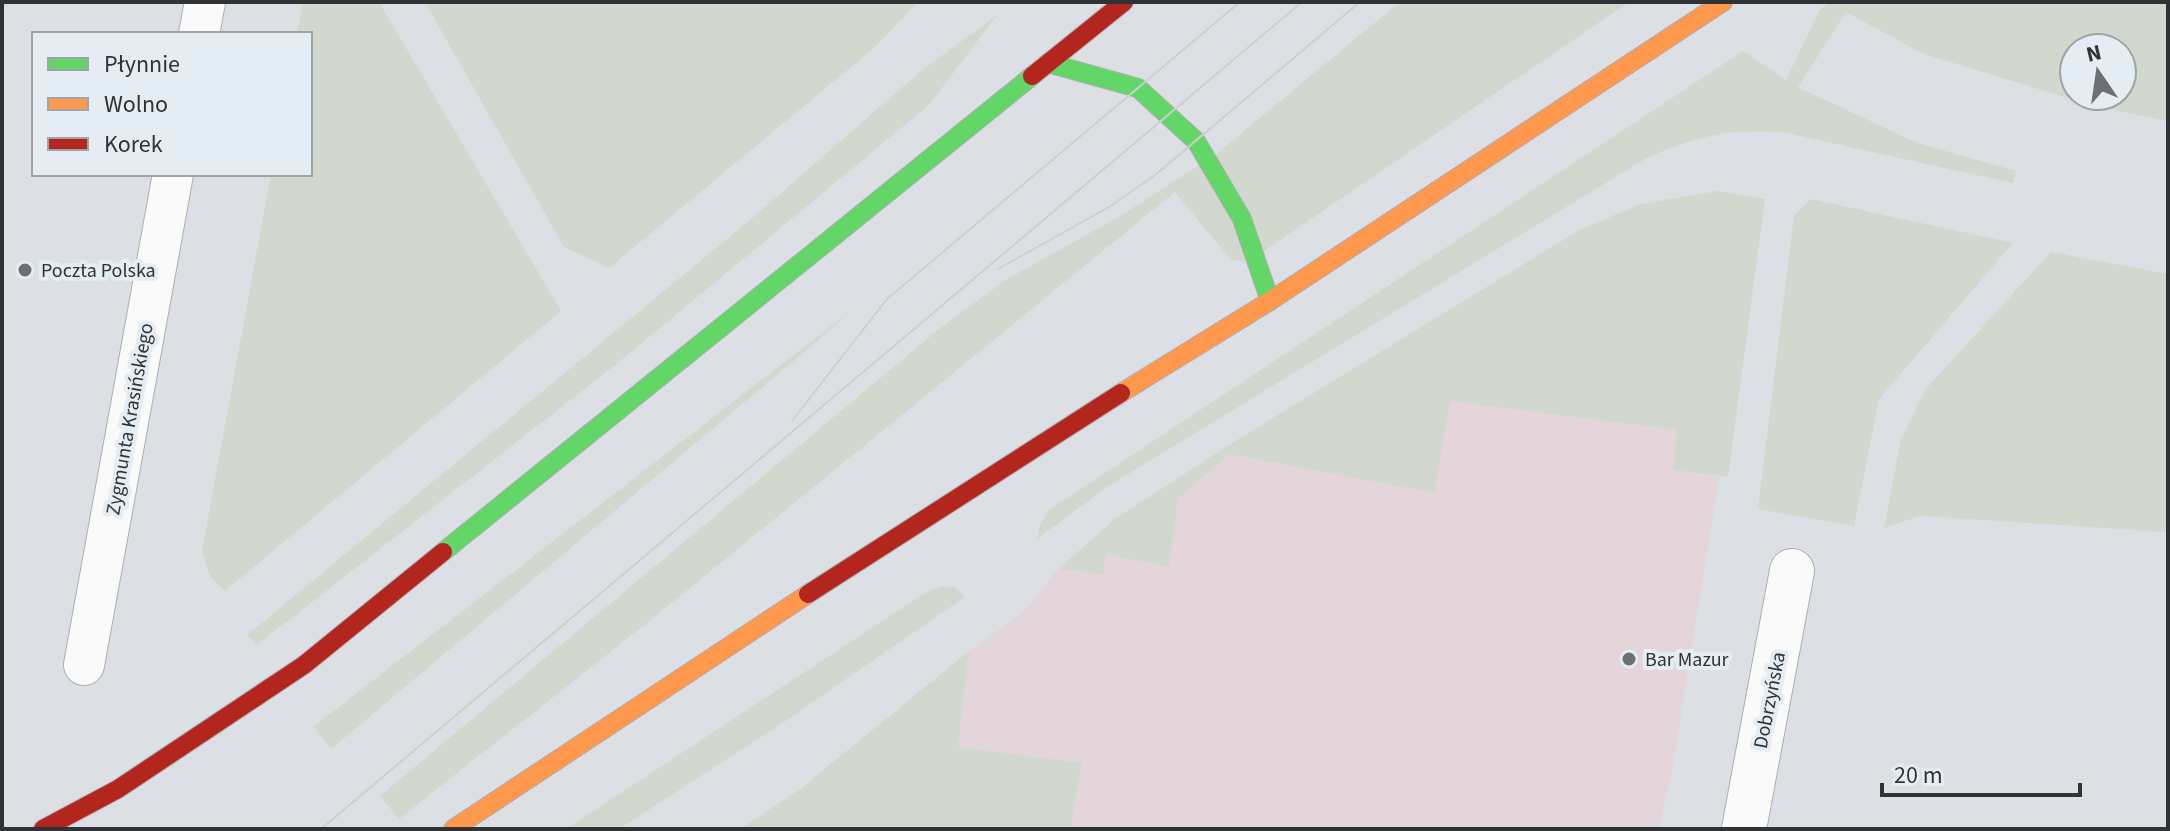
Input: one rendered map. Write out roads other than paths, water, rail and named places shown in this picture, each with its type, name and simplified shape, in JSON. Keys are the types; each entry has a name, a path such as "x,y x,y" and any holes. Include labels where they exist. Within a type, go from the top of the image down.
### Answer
{"main road":[{"path":"43,829 118,789 304,665 1124,2"},
{"path":"453,829 954,497 1270,301 1723,2"},
{"path":"1048,63 1138,88 1196,141 1242,219 1270,301"}],"street":[{"name":"Dobrzyńska","path":"1744,829 1792,571"}],"lane":[{"path":"199,32 205,2"},
{"name":"Zygmunta Krasińskiego","path":"84,665 173,176"}],"tram line":[{"path":"792,421 887,299 1240,2"},
{"path":"321,829 1302,2"},
{"path":"998,269 1109,207 1154,176 1360,2"}],"place":[{"name":"Poczta Polska","path":"25,270"},
{"name":"Bar Mazur","path":"1629,659"}]}
